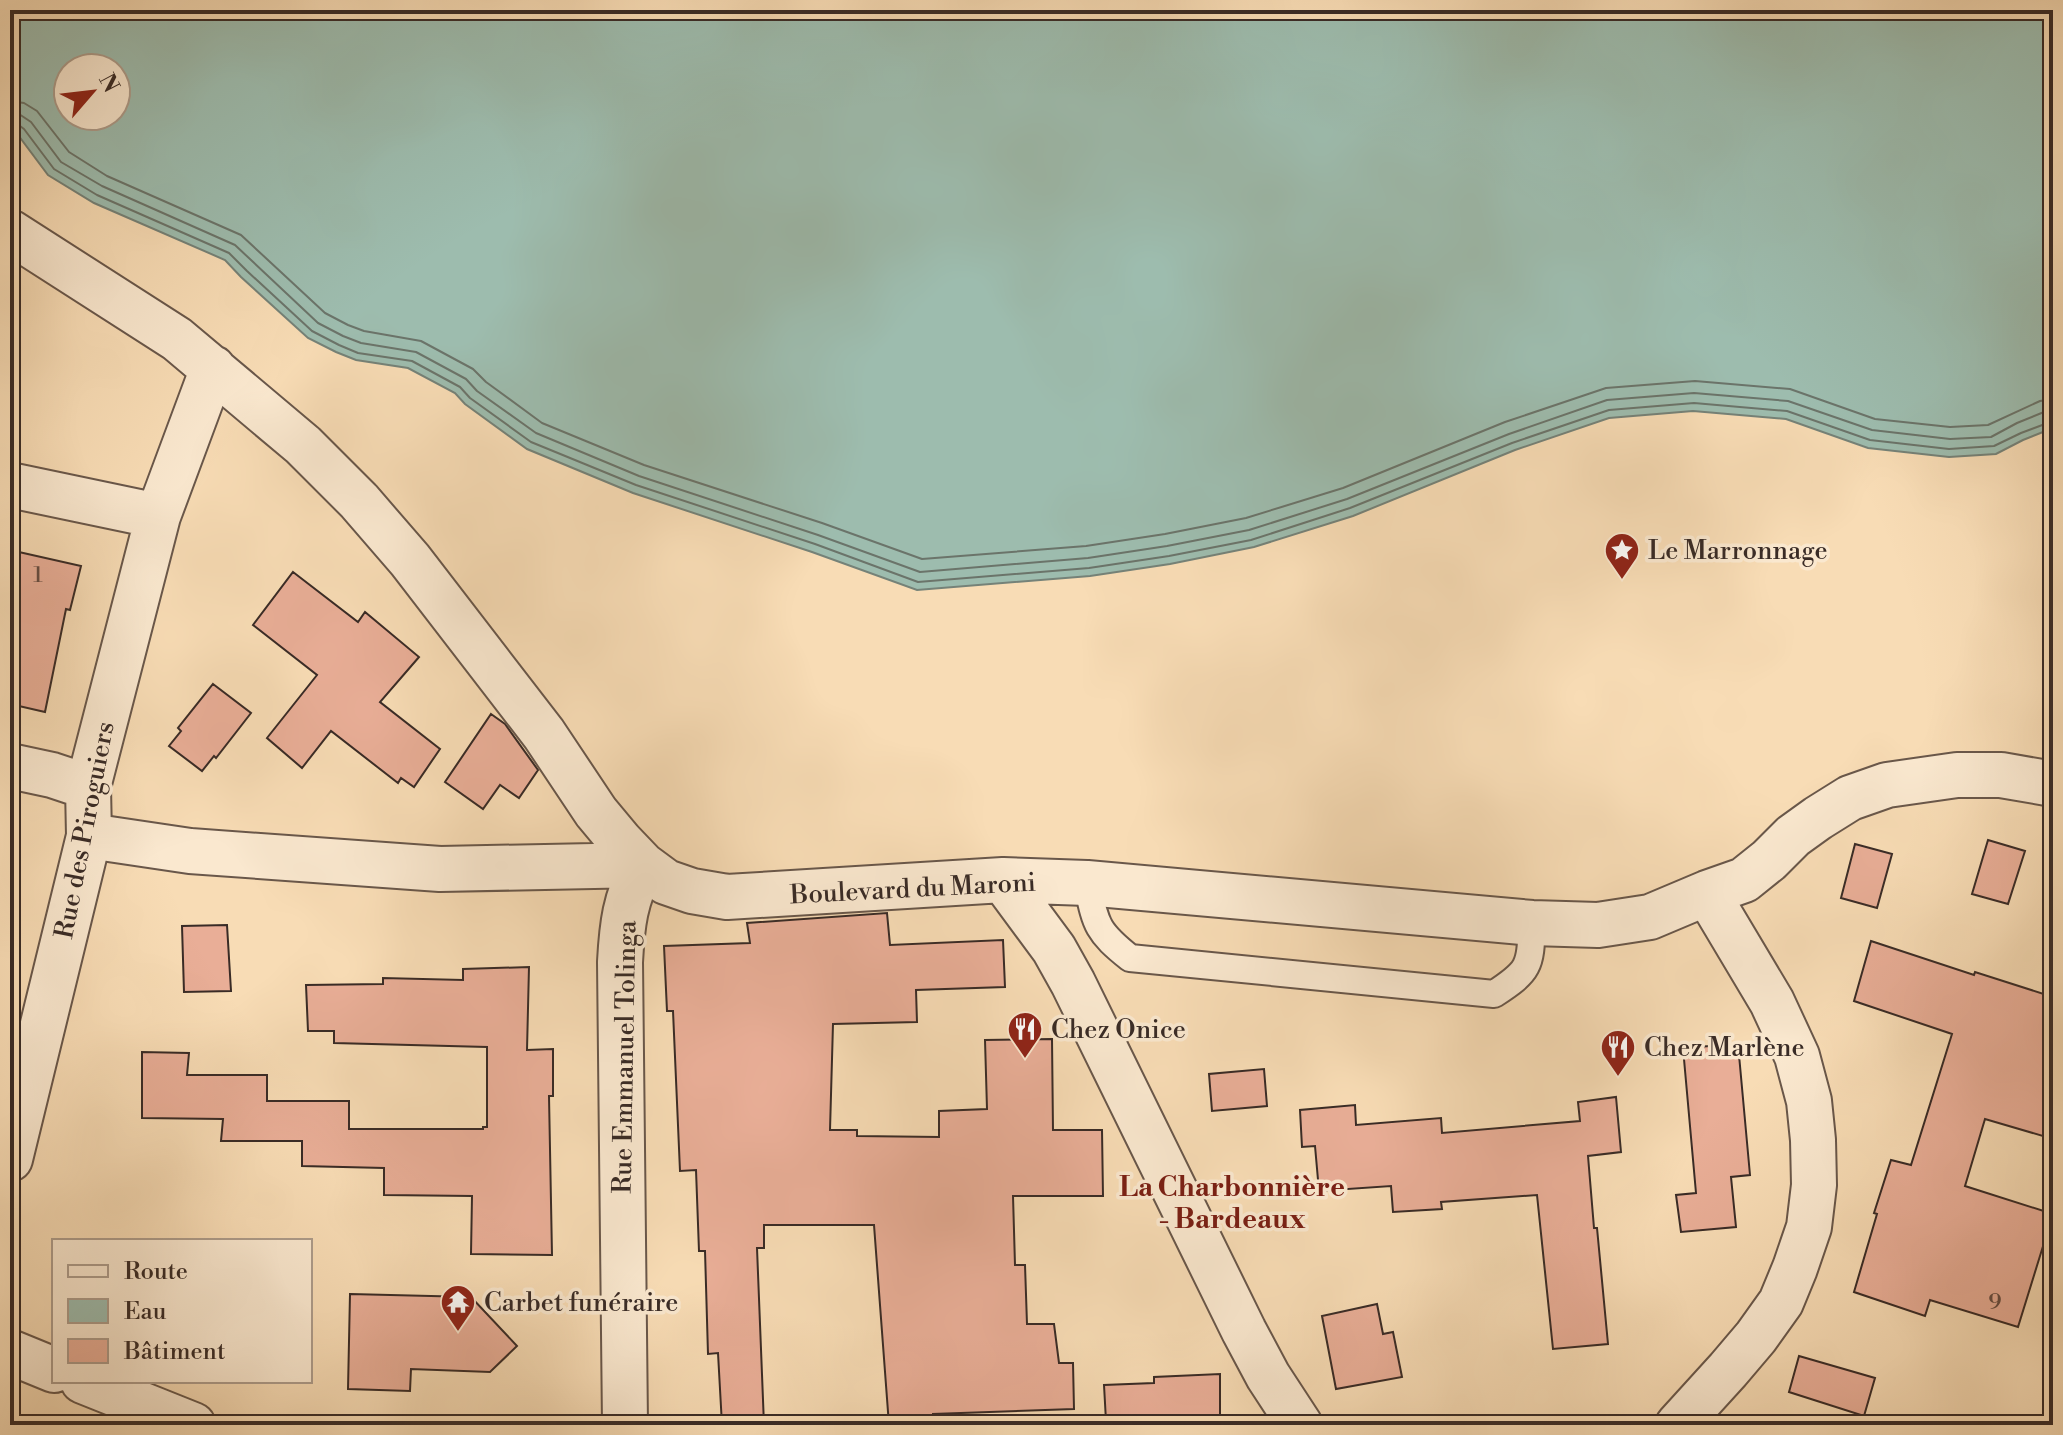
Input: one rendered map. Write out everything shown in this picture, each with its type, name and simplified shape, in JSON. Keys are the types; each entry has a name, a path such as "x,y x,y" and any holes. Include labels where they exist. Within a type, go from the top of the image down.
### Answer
{"street":[{"name":"Boulevard du Maroni","path":"10,232 177,339 303,445 359,501 410,560 544,734 596,812 643,865 666,882 692,891 727,897 1003,880 1087,883 1532,923 1598,925 1650,917 1744,880 1818,818 1850,798 1887,785 1957,775 2001,775 2053,784"},
{"name":"Rue des Piroguiers","path":"10,1159 89,836 88,787 158,516 213,368"},
{"path":"10,485 158,516"},
{"path":"10,766 88,787"},
{"path":"89,836 190,851 440,869 643,865"},
{"name":"Rue Emmanuel Tolinga","path":"625,1425 620,962 621,932 631,888 643,865"},
{"path":"1003,880 1054,949 1073,983 1244,1331 1268,1376 1300,1425"},
{"path":"1678,1425 1756,1337 1781,1302 1809,1227 1814,1185 1809,1101 1797,1056 1772,1002 1707,893"},
{"path":"10,1352 52,1369"},
{"path":"88,1383 193,1425"}],"lane":[{"path":"1087,883 1096,923 1110,942 1130,958 1494,994 1516,979 1531,960 1532,923"}],"water":[{"path":"10,10 2053,10 2053,428 1996,454 1949,457 1868,448 1786,419 1693,411 1609,418 1515,450 1353,516 1254,547 1090,576 917,590 633,493 527,449 465,404 455,393 408,368 356,360 308,338 225,260 94,203 48,175 10,129"}],"building":[{"path":"10,550 81,566 70,610 66,609 45,712 10,704"},
{"path":"293,572 358,622 365,612 419,657 380,702 440,749 414,787 401,778 398,783 331,731 302,768 267,738 317,675 253,625"},
{"path":"213,684 251,713 202,771 169,746 181,731 178,728"},
{"path":"491,714 505,724 538,770 519,798 500,785 483,809 445,782"},
{"path":"1988,840 2025,851 2008,904 1972,894"},
{"path":"1855,844 1892,854 1877,908 1841,898"},
{"path":"887,913 890,945 1003,940 1005,987 916,990 917,1022 833,1024 830,1130 857,1130 857,1136 939,1137 939,1111 987,1109 985,1040 1052,1039 1053,1130 1102,1130 1103,1196 1013,1196 1015,1265 1025,1265 1027,1324 1054,1324 1059,1363 1073,1363 1074,1409 933,1414 933,1425 889,1425 874,1225 764,1225 764,1248 757,1248 764,1425 722,1425 718,1353 708,1354 705,1251 699,1251 696,1170 680,1171 673,1011 667,1011 664,946 750,943 747,923"},
{"path":"227,925 231,991 184,992 182,926"},
{"path":"1871,941 2053,997 2053,1139 1985,1119 1965,1186 2053,1214 2018,1327 1930,1300 1925,1316 1854,1292 1891,1160 1911,1165 1952,1034 1854,1001"},
{"path":"529,967 527,1050 553,1049 553,1096 549,1096 552,1255 471,1254 472,1196 384,1195 384,1168 302,1166 302,1141 221,1141 223,1119 142,1118 142,1052 189,1053 187,1075 267,1075 267,1101 349,1101 349,1129 483,1129 487,1127 487,1047 334,1043 334,1031 308,1031 306,985 383,984 383,978 463,980 463,969"},
{"path":"1738,1044 1750,1175 1731,1177 1736,1227 1681,1232 1676,1195 1696,1193 1683,1048"},
{"path":"1264,1069 1267,1106 1212,1111 1209,1074"},
{"path":"1616,1097 1621,1152 1588,1156 1608,1344 1553,1349 1537,1195 1441,1202 1442,1209 1393,1212 1391,1186 1319,1191 1315,1146 1302,1147 1300,1110 1355,1105 1356,1125 1441,1118 1442,1133 1580,1121 1578,1102"},
{"path":"350,1294 471,1297 517,1346 490,1372 411,1369 410,1391 348,1389"},
{"path":"1377,1304 1383,1334 1393,1332 1402,1377 1336,1389 1322,1316"},
{"path":"1799,1356 1875,1378 1864,1416 1789,1392"},
{"path":"1220,1374 1220,1420 1155,1423 1155,1419 1106,1421 1104,1385 1154,1383 1154,1377"}],"place":[{"name":"Le Marronnage","path":"1622,581"},
{"name":"Chez Onice","path":"1025,1060"},
{"name":"Chez Marlène","path":"1618,1078"},
{"name":"Carbet funéraire","path":"458,1333"}],"district":[{"name":"La Charbonnière - Bardeaux","path":"1232,1202"}]}
